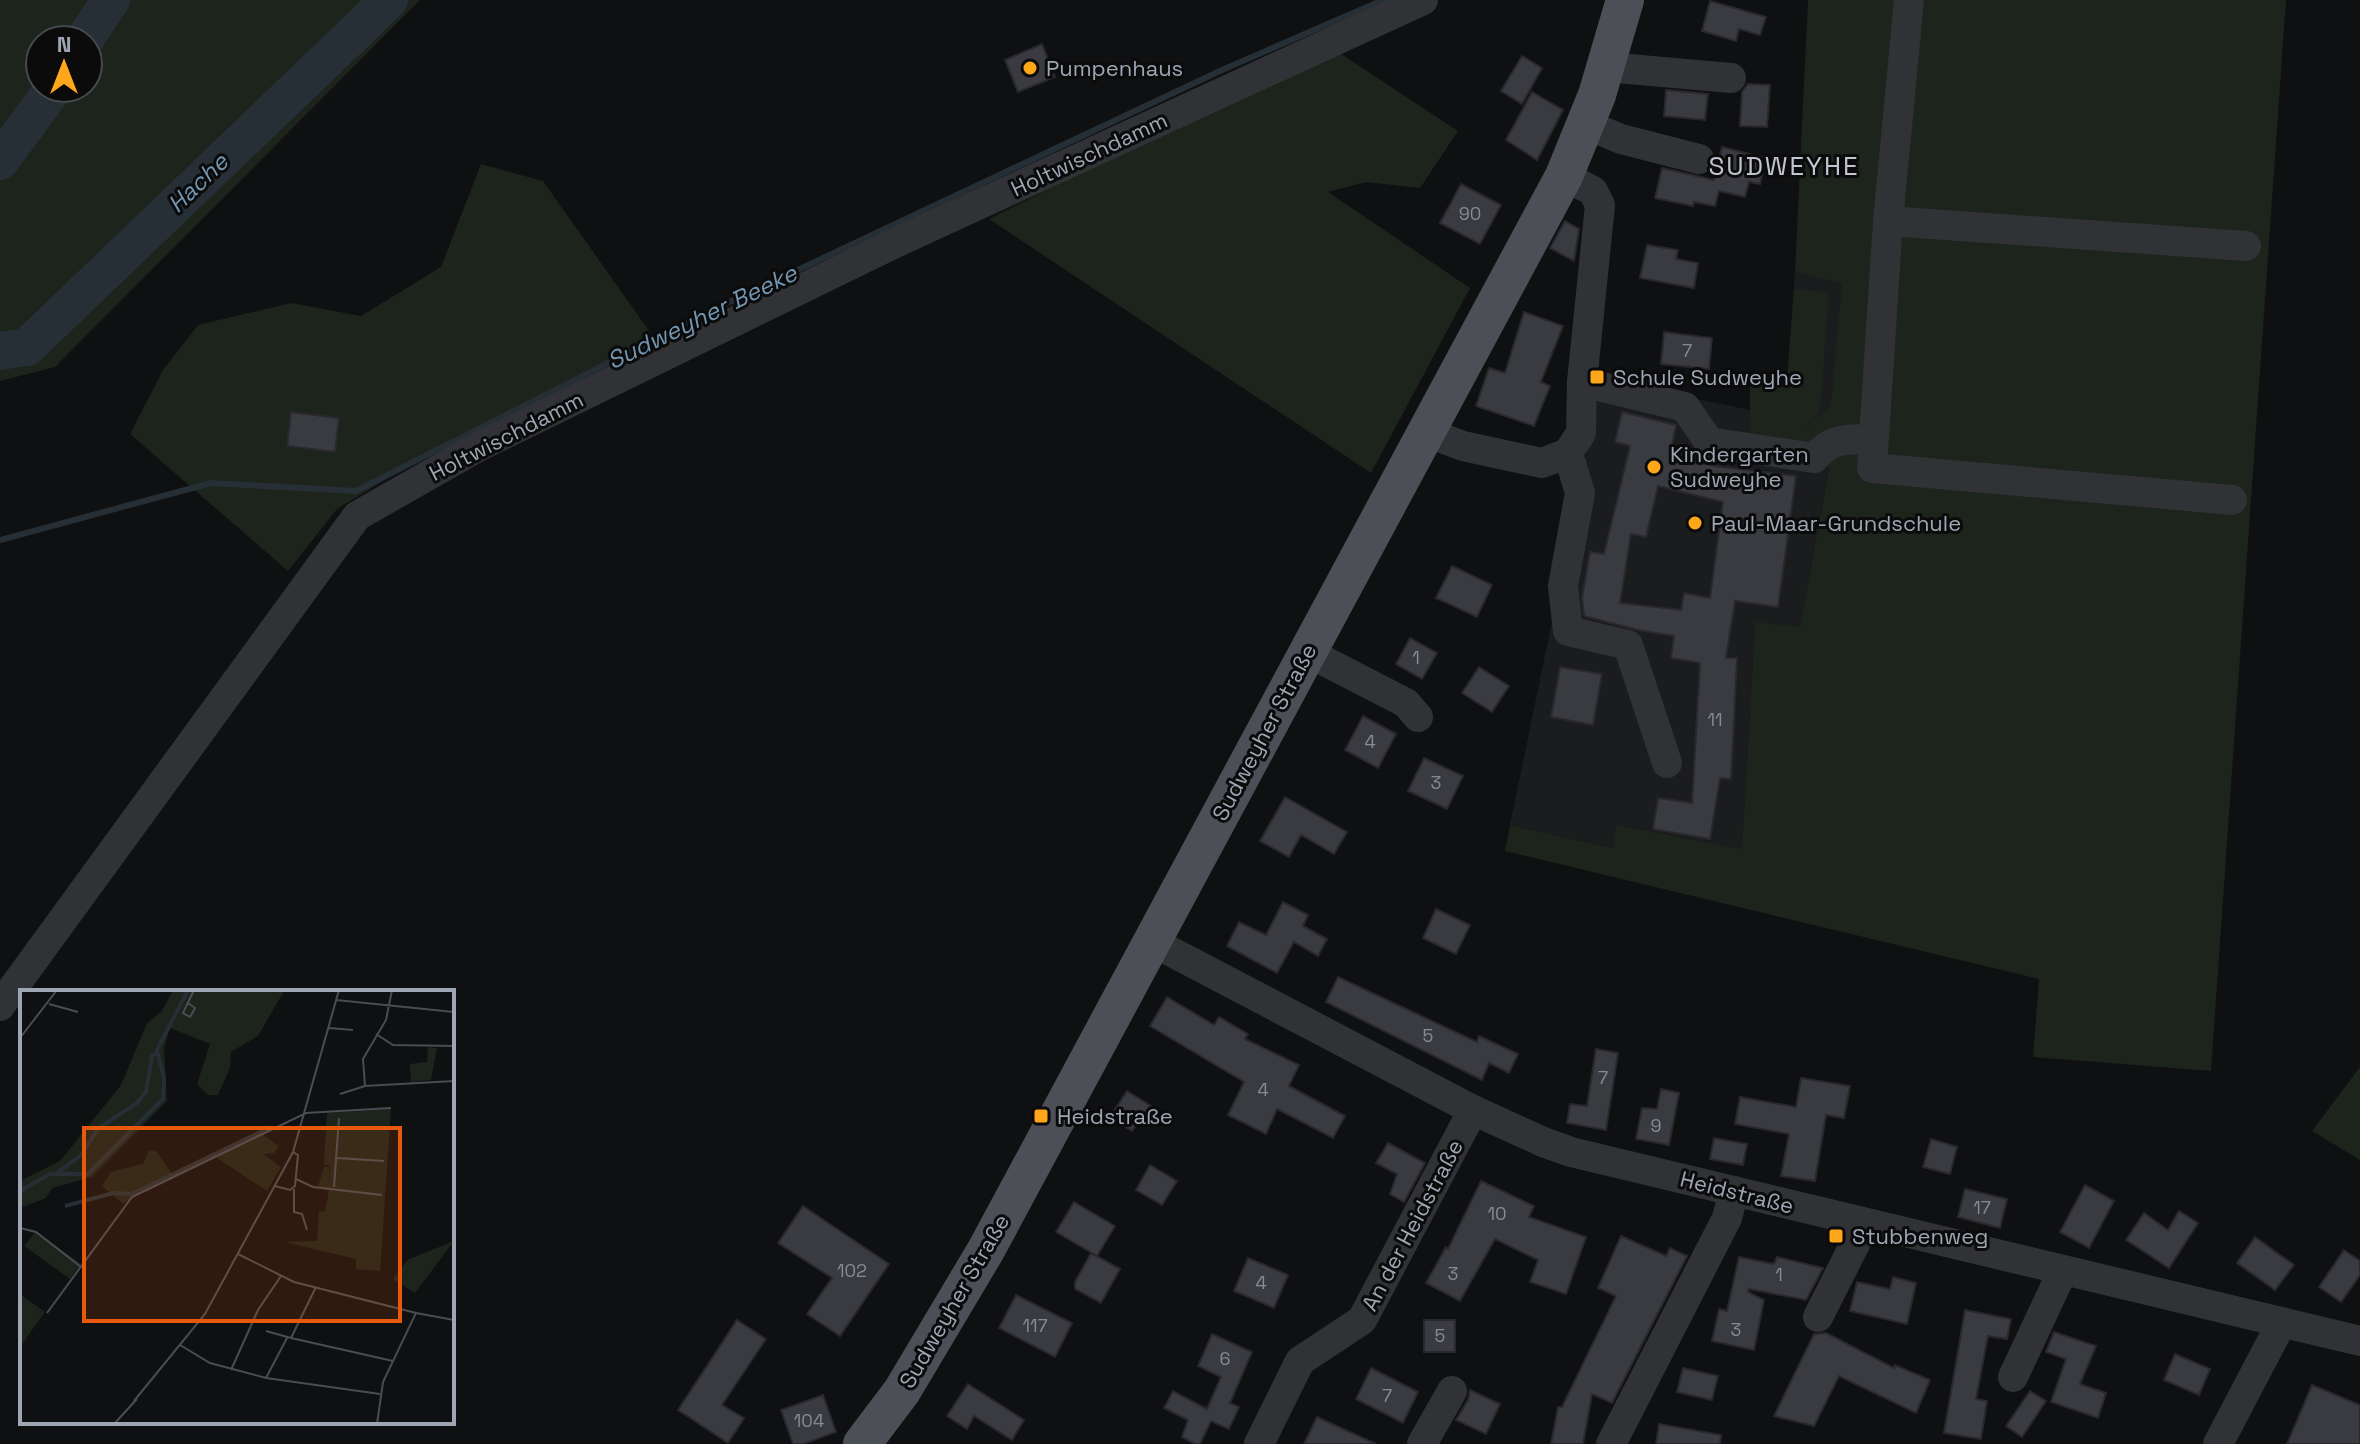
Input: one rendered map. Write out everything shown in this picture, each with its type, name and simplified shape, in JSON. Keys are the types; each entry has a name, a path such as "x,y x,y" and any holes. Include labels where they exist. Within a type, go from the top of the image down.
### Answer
{"main road":[{"name":"Sudweyher Straße","path":"862,1444 902,1391 941,1330 986,1250 1564,176 1606,67 1625,0"}],"street":[{"name":"Holtwischdamm","path":"0,1006 357,516 478,447 893,244 1423,0"},
{"path":"1909,0 1888,221 1872,468 2232,500"},
{"path":"1606,67 1731,78"},
{"path":"1585,124 1621,139 1699,159"},
{"path":"1426,432 1463,446 1542,463 1568,453 1581,433 1582,382 1600,205 1593,191 1564,176"},
{"path":"1888,221 2246,246"},
{"path":"1582,382 1685,407 1709,442 1814,458 1826,444 1872,439"},
{"path":"1568,453 1580,493 1563,586 1568,631 1628,645 1667,763"},
{"path":"1307,652 1406,703 1418,717"},
{"name":"Heidstraße","path":"1151,941 1473,1110 1571,1152 2360,1341"},
{"name":"An der Heidstraße","path":"1259,1444 1300,1361 1362,1320 1473,1110"},
{"path":"1611,1444 1727,1218 1734,1191"},
{"path":"1818,1317 1865,1224"},
{"path":"2013,1377 2061,1270"},
{"path":"2218,1444 2282,1322"},
{"path":"1422,1444 1452,1391"}],"shaded area":[{"path":"0,0 420,0 55,367 0,381"},
{"path":"1808,0 2286,0 2211,1071 2033,1057 2039,979 1505,851 1510,825 1613,848 1616,825 1742,849 1755,622 1800,627 1829,467 1791,441 1750,438 1750,380 1787,381 1794,289 1829,292 1820,412 1805,428 1831,405 1842,283 1795,272"},
{"path":"1332,48 1458,131 1420,188 1366,182 1328,192 1470,288 1371,473 989,219"},
{"path":"481,164 543,181 657,342 454,438 337,509 288,571 130,434 163,370 198,325 291,303 361,316 441,267"},
{"name":"Paul-Maar-Grundschule","path":"1795,272 1842,282 1829,466 1800,627 1755,623 1742,850 1616,825 1613,848 1510,825 1602,379 1750,410 1750,380 1787,381"},
{"path":"2360,1067 2360,1160 2312,1131"}],"building":[{"path":"1710,1 1766,17 1760,35 1739,29 1736,41 1702,31"},
{"name":"Pumpenhaus","path":"1042,44 1055,77 1018,92 1005,60"},
{"path":"1522,56 1542,68 1522,104 1501,91"},
{"path":"1748,84 1770,85 1767,127 1740,126 1742,92"},
{"path":"1666,90 1708,94 1705,120 1664,116"},
{"path":"1532,92 1563,110 1537,160 1506,140"},
{"path":"1722,147 1766,158 1760,184 1749,182 1745,197 1719,191 1715,206 1694,202 1693,206 1655,198 1662,168 1714,180"},
{"path":"1461,184 1501,205 1480,244 1440,223"},
{"path":"1565,221 1579,229 1574,261 1550,248"},
{"path":"1647,245 1678,250 1676,259 1698,263 1694,288 1640,278"},
{"path":"1524,312 1563,326 1541,382 1550,386 1534,426 1476,406 1489,368 1505,373"},
{"path":"1664,332 1712,338 1709,369 1661,364"},
{"path":"291,412 339,418 335,452 287,446"},
{"path":"1622,412 1676,425 1670,455 1714,466 1796,476 1778,607 1735,601 1726,658 1737,658 1731,779 1720,778 1710,839 1653,829 1658,798 1692,803 1700,663 1671,658 1674,636 1584,616 1582,597 1590,552 1604,554 1630,446 1615,442","holes":["1658,486 1723,502 1710,598 1684,593 1681,610 1620,603 1631,534 1646,537"]},
{"path":"1452,566 1492,585 1477,617 1436,598"},
{"path":"1410,638 1437,653 1422,679 1396,664"},
{"path":"1479,667 1509,686 1492,712 1462,693"},
{"path":"1560,667 1602,674 1593,725 1551,717"},
{"path":"1363,716 1396,734 1378,768 1345,750"},
{"path":"1424,758 1463,776 1447,809 1408,791"},
{"path":"1285,797 1347,832 1334,854 1301,835 1289,857 1260,841"},
{"path":"1283,902 1308,915 1303,926 1327,939 1318,956 1294,942 1277,973 1227,946 1239,922 1266,935"},
{"path":"1436,909 1470,925 1456,954 1423,938"},
{"path":"1338,977 1477,1042 1479,1036 1518,1054 1509,1073 1489,1063 1482,1080 1326,1002"},
{"path":"1167,997 1214,1025 1219,1017 1248,1034 1245,1039 1299,1065 1289,1086 1345,1116 1333,1138 1277,1109 1266,1134 1228,1115 1244,1082 1150,1026"},
{"path":"1596,1049 1618,1053 1606,1130 1567,1123 1570,1104 1587,1106"},
{"path":"1801,1078 1850,1086 1844,1118 1826,1115 1815,1181 1781,1176 1789,1134 1735,1124 1740,1097 1796,1107"},
{"path":"1661,1089 1679,1093 1669,1145 1636,1139 1642,1108 1657,1109"},
{"path":"1127,1091 1151,1106 1132,1131 1110,1117"},
{"path":"1714,1138 1747,1144 1743,1165 1710,1159"},
{"path":"1931,1139 1957,1147 1950,1174 1923,1167"},
{"path":"1388,1143 1425,1163 1404,1202 1390,1194 1397,1174 1376,1163"},
{"path":"1150,1165 1177,1181 1162,1205 1136,1190"},
{"path":"1481,1181 1534,1206 1529,1217 1586,1237 1566,1294 1530,1282 1538,1260 1495,1239 1460,1301 1426,1283 1446,1247 1448,1249"},
{"path":"2085,1185 2114,1201 2089,1248 2060,1232"},
{"path":"1965,1189 2007,1199 2000,1228 1958,1217"},
{"path":"1074,1202 1115,1226 1097,1256 1056,1232"},
{"path":"803,1206 889,1264 840,1336 807,1314 832,1278 778,1243"},
{"path":"2179,1211 2198,1223 2169,1268 2126,1240 2144,1213 2168,1230"},
{"path":"1621,1236 1666,1256 1670,1248 1687,1256 1612,1403 1592,1394 1583,1444 1551,1444 1558,1407 1562,1407 1616,1296 1598,1288"},
{"path":"2255,1237 2294,1265 2275,1290 2237,1263"},
{"path":"2344,1250 2360,1261 2360,1275 2341,1302 2319,1287"},
{"path":"1091,1253 1120,1269 1101,1303 1075,1289 1075,1282"},
{"path":"1739,1257 1774,1264 1777,1257 1823,1268 1806,1300 1749,1289 1748,1292 1764,1300 1754,1350 1712,1341 1719,1309 1727,1311"},
{"path":"1248,1258 1288,1275 1274,1308 1234,1291"},
{"path":"1893,1277 1916,1283 1907,1324 1850,1311 1857,1282 1890,1289"},
{"path":"1016,1295 1072,1323 1055,1357 999,1328"},
{"path":"1965,1310 2011,1319 2007,1339 1988,1336 1976,1399 1987,1401 1981,1439 1944,1433"},
{"path":"737,1320 766,1339 722,1405 744,1418 728,1443 678,1410"},
{"path":"1424,1320 1455,1320 1455,1352 1424,1352"},
{"path":"2054,1332 2096,1346 2080,1384 2106,1393 2098,1418 2051,1402 2066,1359 2046,1352"},
{"path":"1826,1333 1894,1368 1895,1365 1930,1380 1916,1413 1839,1376 1814,1426 1774,1416 1814,1334"},
{"path":"1212,1334 1252,1352 1230,1403 1239,1407 1229,1429 1211,1421 1200,1444 1195,1444 1182,1437 1188,1420 1164,1408 1173,1391 1207,1409 1221,1377 1198,1366"},
{"path":"2175,1354 2210,1369 2199,1395 2164,1380"},
{"path":"1371,1368 1418,1392 1403,1423 1356,1399"},
{"path":"1683,1368 1718,1376 1712,1400 1677,1392"},
{"path":"968,1384 1024,1420 1012,1440 974,1416 967,1429 947,1416"},
{"path":"2312,1385 2360,1405 2360,1444 2287,1444"},
{"path":"1470,1390 1500,1404 1486,1434 1456,1420 1468,1400"},
{"path":"2030,1391 2046,1401 2022,1437 2006,1426"},
{"path":"823,1395 836,1432 803,1444 793,1444 781,1410"},
{"path":"1317,1417 1376,1444 1304,1444"},
{"path":"1659,1424 1721,1435 1720,1444 1656,1444"}],"waterway":[{"name":"Hache","path":"95,24 111,0"},
{"name":"Hache","path":"0,351 27,347 389,0"},
{"name":"Sudweyher Beeke","path":"0,540 211,483 356,491 719,307 1222,70 1383,0"},
{"name":"Hache","path":"0,161 42,104"}],"place":[{"name":"Pumpenhaus","path":"1030,68"},
{"name":"Schule Sudweyhe","path":"1597,377"},
{"name":"Kindergarten Sudweyhe","path":"1654,467"},
{"name":"Paul-Maar-Grundschule","path":"1695,523"},
{"name":"Heidstraße","path":"1041,1116"},
{"name":"Stubbenweg","path":"1836,1236"}],"district":[{"name":"SUDWEYHE","path":"1784,166"}]}
